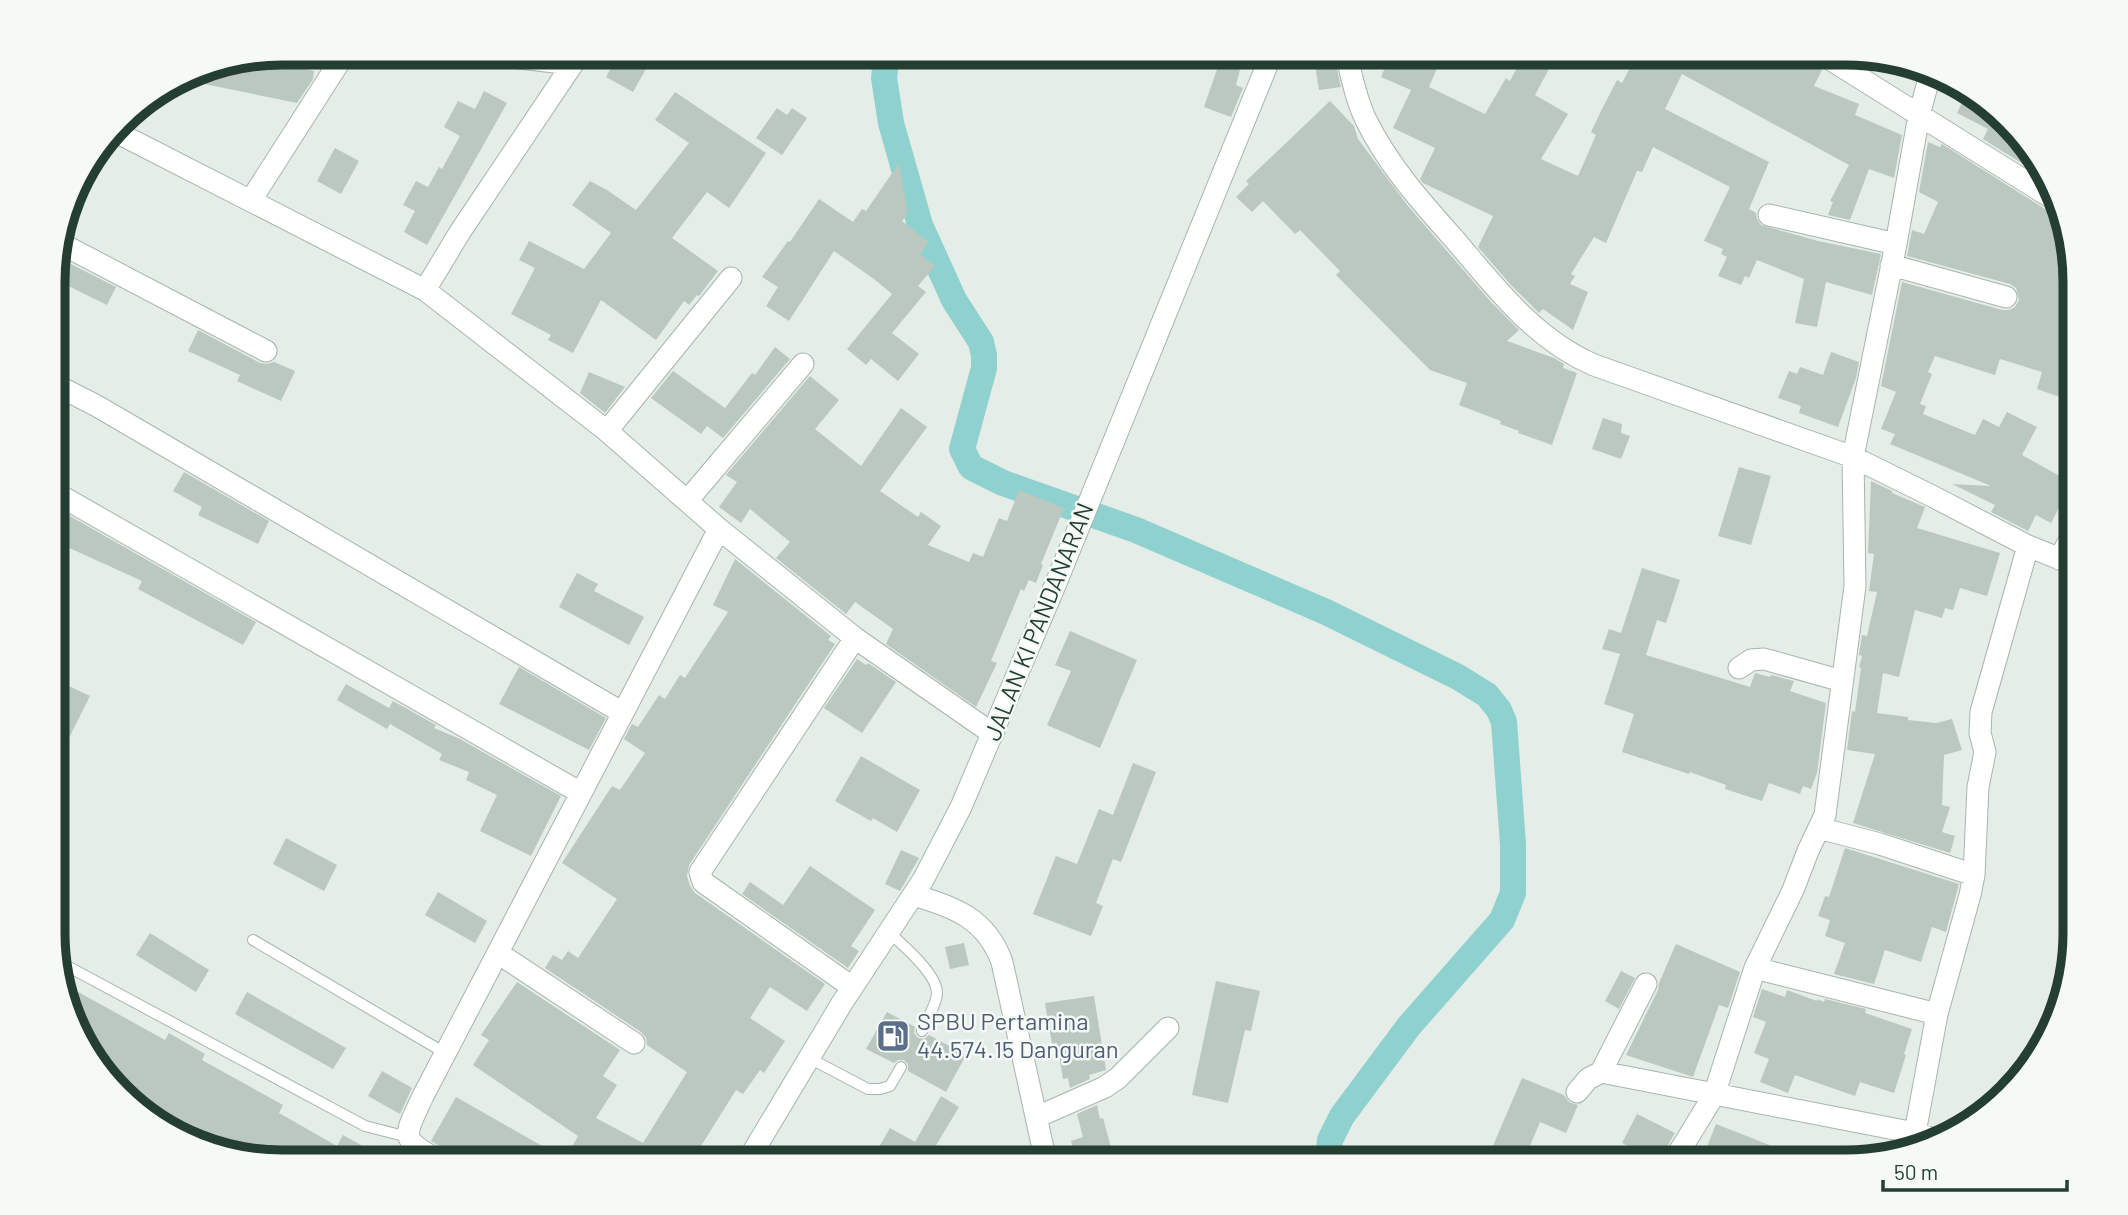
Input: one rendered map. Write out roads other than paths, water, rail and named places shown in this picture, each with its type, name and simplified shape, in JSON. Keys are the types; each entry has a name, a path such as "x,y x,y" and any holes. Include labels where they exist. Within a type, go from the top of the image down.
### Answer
{"street":[{"path":"251,200 337,65"},
{"path":"425,289 572,65"},
{"name":"JALAN KI PANDANARAN","path":"754,1150 852,987 914,895 948,835 993,734 1267,65"},
{"path":"1350,65 1364,117 1392,164 1505,298 1559,346 1594,365 1853,457 2028,546 2063,560"},
{"path":"1840,65 2044,193"},
{"path":"1680,1150 1714,1095 1755,968 1793,890 1825,815 1855,586 1853,457 1919,115 1928,81"},
{"path":"123,135 425,289 607,431 719,529 855,638 993,734"},
{"path":"1769,215 1893,255 2006,297"},
{"path":"68,247 266,351"},
{"path":"607,431 731,278"},
{"path":"687,501 803,364"},
{"path":"65,390 623,713"},
{"path":"65,498 581,793"},
{"path":"420,1150 408,1137 409,1126 719,529"},
{"path":"1601,1072 1923,1136 1937,1014 1970,895 1973,875 1978,787 1985,752 1980,733 1981,712 2028,546"},
{"path":"852,987 703,882 700,872 855,638"},
{"path":"1739,668 1751,660 1764,659 1842,681"},
{"path":"1819,828 1880,844 1973,875"},
{"path":"914,895 951,906 972,919 997,948 1044,1150"},
{"path":"498,953 634,1043"},
{"path":"1755,968 1937,1014"},
{"path":"1577,1092 1588,1079 1601,1072 1646,984"},
{"path":"1037,1117 1105,1087 1118,1078 1168,1028"}],"lane":[{"path":"889,932 931,975 936,985 937,996 922,1031"},
{"path":"253,940 445,1053"},
{"path":"68,966 365,1126 408,1137"},
{"path":"809,1058 868,1089 890,1086 901,1067"}],"waterway":[{"path":"886,65 884,78 891,123 920,225 954,300 981,342 984,355 984,368 962,449 971,467 1003,483 1136,530 1326,612 1458,677 1487,695 1499,710 1504,722 1513,844 1513,893 1502,920 1409,1026 1342,1116 1330,1140 1329,1150"}],"place":[{"name":"SPBU Pertamina 44.574.15 Danguran","path":"893,1036"}]}
